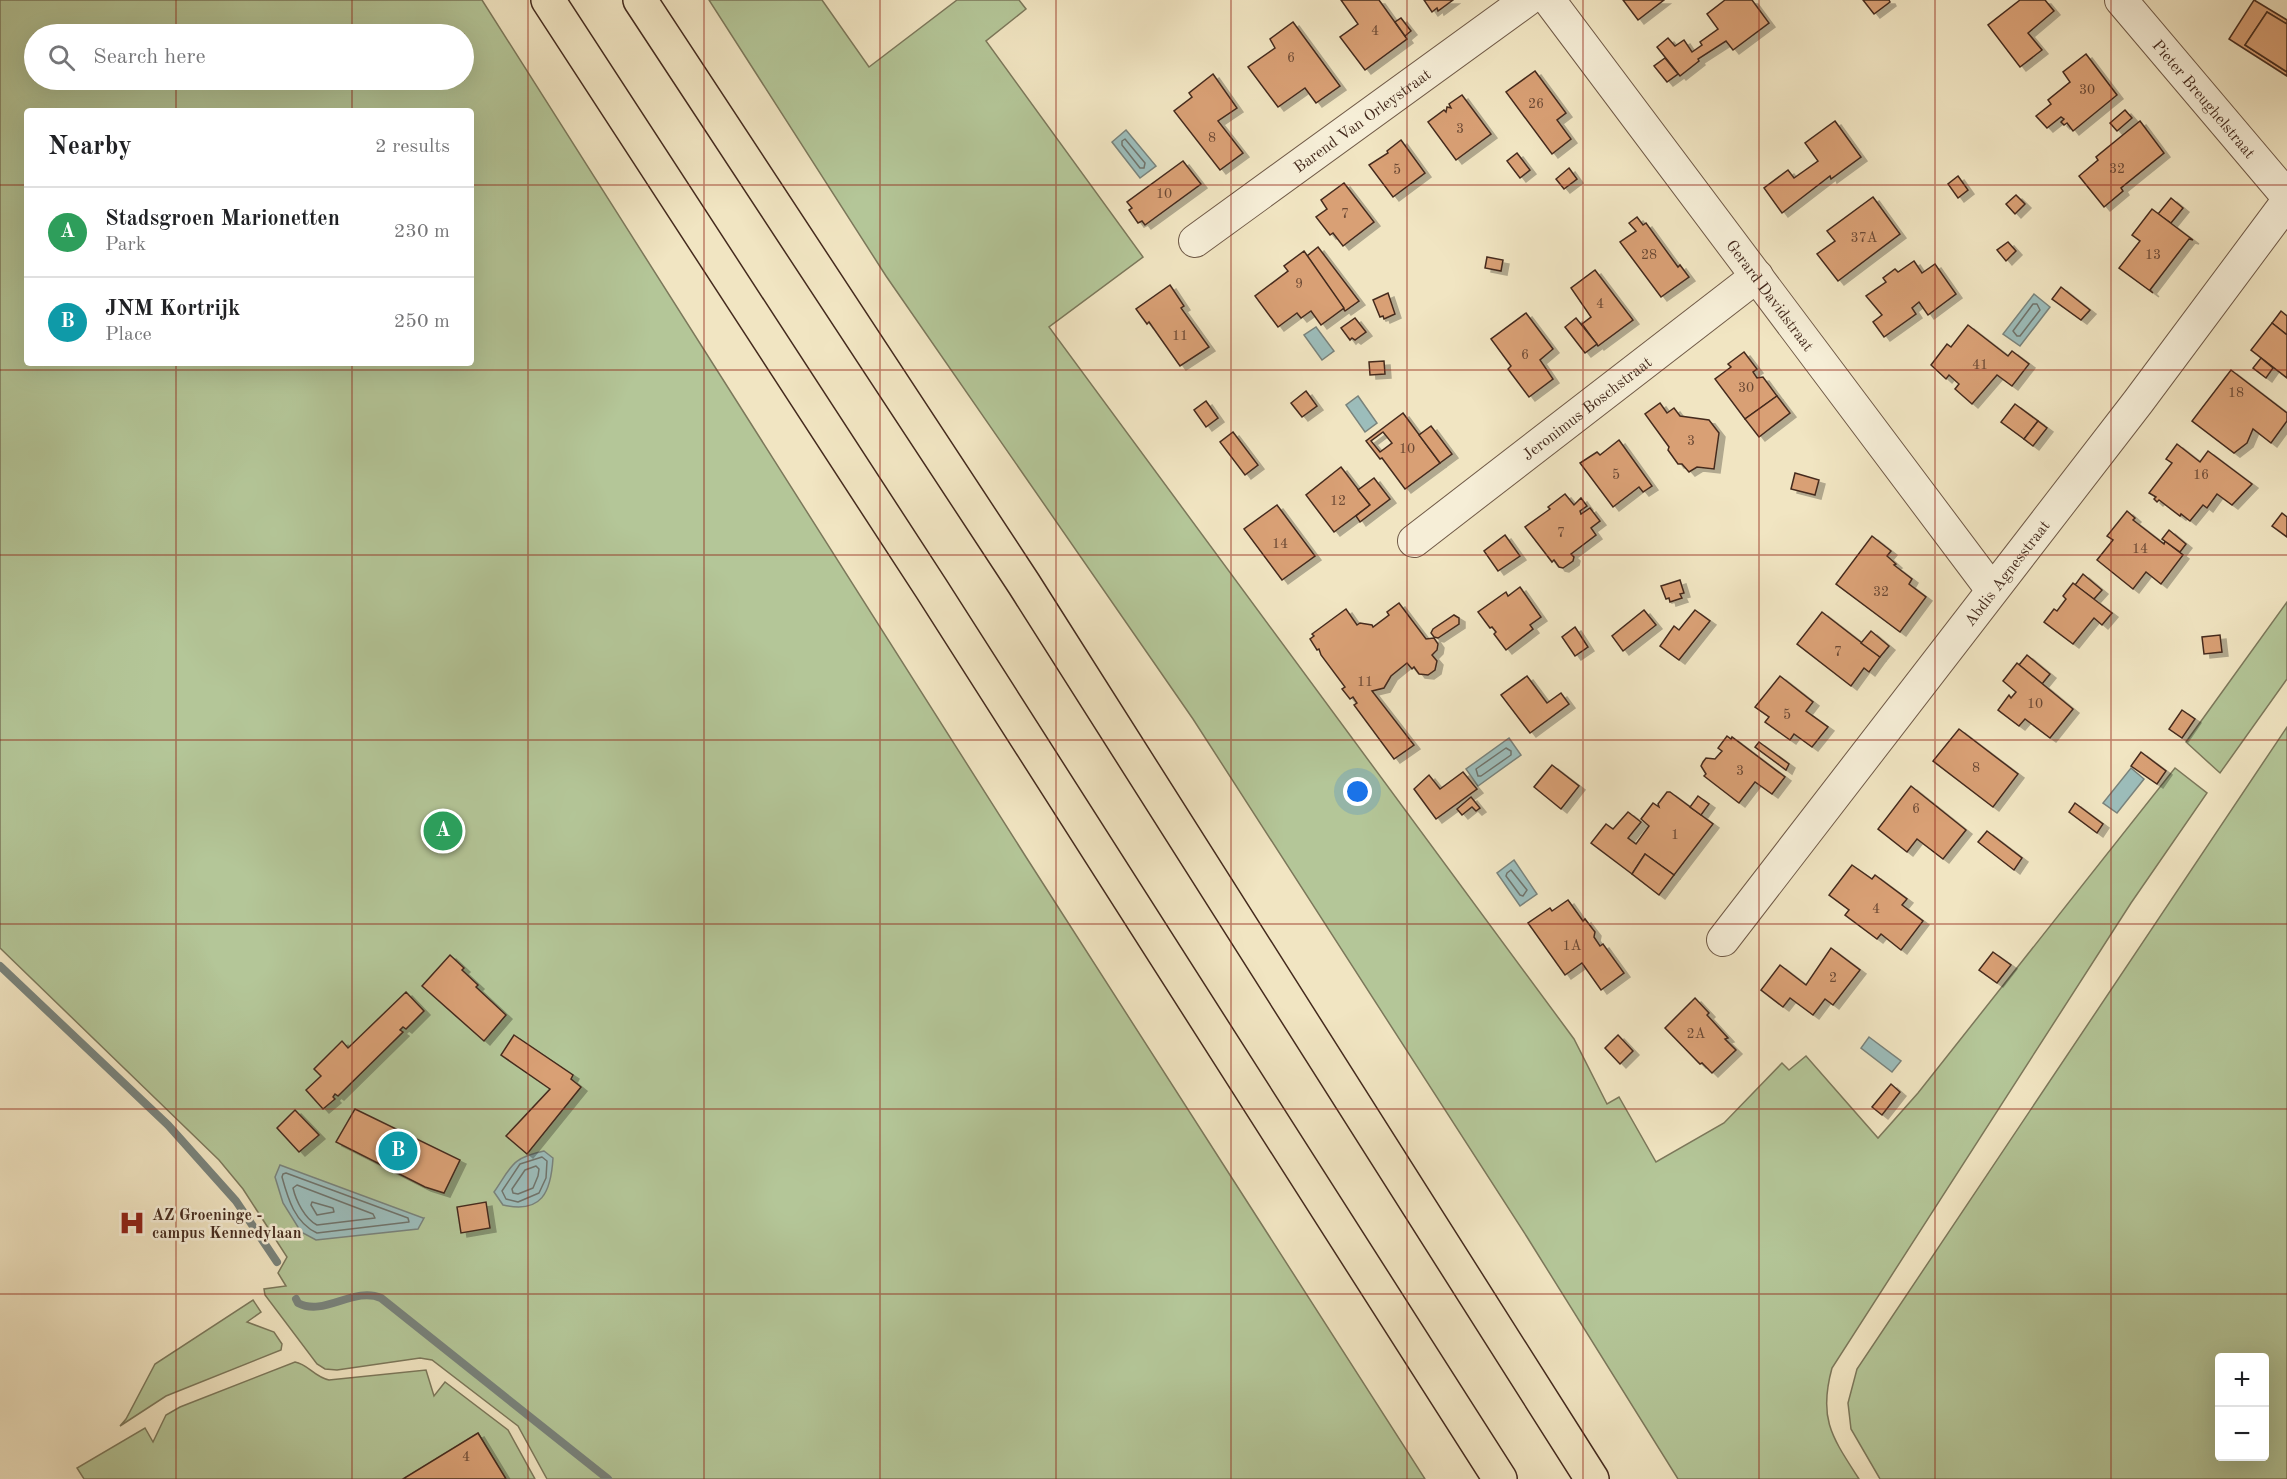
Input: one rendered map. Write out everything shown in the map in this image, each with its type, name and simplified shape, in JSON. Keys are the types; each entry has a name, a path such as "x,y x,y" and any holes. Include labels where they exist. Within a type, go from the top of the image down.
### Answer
{"highway":[{"path":"548,0 931,588 1500,1479"},
{"path":"640,0 1024,584 1593,1479"},
{"path":"1524,1368 1611,1479"}],"street":[{"name":"Barend Van Orleystraat","path":"1195,241 1527,0"},
{"name":"Gerard Davidstraat","path":"1549,0 1992,590"},
{"name":"Pieter Breughelstraat","path":"2121,0 2287,196"},
{"name":"Abdis Agnesstraat","path":"1723,940 2138,402 2287,202"},
{"name":"Jeronimus Boschstraat","path":"1414,541 1757,276"}],"green space":[{"path":"0,0 482,0 1026,857 1425,1479 547,1479 518,1426 432,1360 420,1358 337,1370 325,1369 317,1364 265,1295 264,1289 286,1286 278,1273 287,1257 243,1189 219,1160 0,948"},
{"path":"709,0 822,0 869,67 957,0 1019,0 1026,9 986,41 1143,257 1049,327 1574,1039 1607,1104 1619,1097 1656,1162 1724,1123 1782,1063 1789,1070 1806,1056 1878,1138 1918,1093 2175,768 2207,793 2131,903 1832,1368 1827,1401 1830,1427 1841,1451 1859,1479 1678,1479 1527,1237 1193,719 886,276"},
{"path":"2287,602 2287,679 2220,773 2186,742"},
{"path":"2287,727 2287,1479 1880,1479 1851,1429 1848,1403 1857,1369"},
{"path":"253,1300 261,1312 247,1322 274,1332 282,1344 281,1350 166,1396 120,1426 155,1364"},
{"path":"295,1362 329,1380 426,1370 434,1396 445,1382 508,1430 535,1479 506,1479 478,1433 403,1479 84,1479 77,1468 145,1428 153,1442 166,1415 180,1407"}],"water":[{"path":"1126,130 1156,166 1140,178 1112,142"},
{"path":"2034,294 2050,307 2020,346 2003,334"},
{"path":"1316,327 1334,351 1322,360 1304,335"},
{"path":"1358,396 1377,423 1365,432 1346,405"},
{"path":"1509,738 1521,755 1478,786 1466,769"},
{"path":"2131,768 2144,779 2117,813 2103,803"},
{"path":"1514,860 1537,894 1520,906 1497,873"},
{"path":"1869,1037 1901,1061 1892,1072 1861,1048"},
{"path":"544,1151 553,1158 550,1181 542,1198 527,1206 503,1205 494,1192 509,1169 518,1160"},
{"path":"280,1165 424,1218 418,1229 316,1240 301,1232 283,1203 275,1177"}],"building":[{"path":"1341,0 1379,0 1407,39 1365,70 1340,37 1358,24"},
{"path":"1424,0 1453,0 1438,11 1437,8 1432,12"},
{"path":"1623,0 1664,0 1638,20"},
{"path":"1725,0 1752,0 1769,23 1733,50 1726,41 1698,59 1699,61 1680,76 1657,47 1668,38 1675,46 1684,40 1692,52 1702,45 1700,42 1718,29 1707,14"},
{"path":"1863,0 1889,0 1890,2 1874,14"},
{"path":"2020,0 2045,0 2054,11 2028,33 2042,50 2020,67 1988,25"},
{"path":"2254,0 2287,20 2287,24 2267,12 2245,45 2287,72 2287,76 2229,39"},
{"path":"2267,12 2287,24 2287,72 2245,45"},
{"path":"1401,18 1411,31 1405,36 1395,22"},
{"path":"1293,22 1340,86 1316,103 1305,88 1278,107 1248,67 1275,48 1270,39"},
{"path":"2086,54 2117,95 2073,131 2067,123 2064,125 2061,122 2064,119 2061,117 2047,128 2036,116 2051,104 2048,100 2070,82 2063,72"},
{"path":"1665,58 1678,74 1667,82 1654,66"},
{"path":"1535,71 1566,113 1557,120 1571,139 1552,154 1506,92"},
{"path":"1213,74 1237,108 1218,121 1243,153 1220,170 1174,111 1192,97 1189,93"},
{"path":"1462,95 1491,134 1456,160 1428,122 1444,110 1446,112 1447,107 1451,108 1449,104"},
{"path":"2125,110 2132,118 2117,131 2110,123"},
{"path":"1835,121 1861,157 1831,179 1830,176 1782,213 1764,188 1788,170 1794,178 1818,161 1805,143"},
{"path":"2140,121 2164,153 2121,188 2123,191 2104,207 2079,176 2098,160 2096,157"},
{"path":"1401,140 1425,173 1393,197 1369,165 1388,153 1387,151"},
{"path":"1517,153 1530,170 1520,178 1507,161"},
{"path":"1183,161 1201,184 1145,225 1142,221 1138,223 1129,210 1132,208 1127,202"},
{"path":"1569,168 1577,179 1564,189 1556,179"},
{"path":"1958,176 1968,190 1958,198 1948,184"},
{"path":"1344,183 1374,222 1343,246 1333,233 1330,235 1316,217 1327,209 1321,200"},
{"path":"2016,195 2025,204 2015,214 2006,204"},
{"path":"1873,197 1900,234 1838,281 1817,254 1835,241 1827,231"},
{"path":"2171,198 2183,208 2171,223 2158,214"},
{"path":"2152,209 2193,240 2189,239 2150,290 2153,293 2119,268 2140,241 2132,235"},
{"path":"1637,217 1643,225 1646,223 1678,267 1680,265 1689,277 1661,297 1620,242 1636,231 1629,223"},
{"path":"2008,242 2016,251 2006,261 1997,250"},
{"path":"1318,247 1359,301 1345,311 1307,256"},
{"path":"1304,251 1344,308 1321,325 1311,311 1301,318 1297,313 1278,327 1255,296 1288,271 1284,266"},
{"path":"1487,257 1503,260 1501,271 1485,268"},
{"path":"1914,261 1922,273 1935,264 1956,294 1928,315 1919,302 1912,308 1916,314 1884,337 1873,322 1882,315 1866,296 1886,282 1883,278 1895,269 1898,272"},
{"path":"1595,270 1633,320 1598,346 1582,324 1591,317 1571,288"},
{"path":"1170,285 1184,306 1181,308 1209,347 1180,366 1149,322 1147,324 1136,309"},
{"path":"2061,287 2090,310 2081,320 2052,299"},
{"path":"1388,293 1395,314 1384,319 1383,316 1380,317 1373,300"},
{"path":"2281,311 2287,316 2287,335 2272,323"},
{"path":"1526,313 1553,349 1540,360 1553,379 1529,397 1508,369 1511,366 1491,339"},
{"path":"1355,318 1366,332 1355,340 1352,338 1350,340 1341,328"},
{"path":"1576,318 1597,344 1585,353 1565,327"},
{"path":"2272,323 2287,335 2287,378 2251,350"},
{"path":"1968,325 2008,356 2012,351 2029,364 2012,386 1997,375 1972,404 1955,389 1959,384 1949,375 1946,379 1931,365 1947,344 1951,347"},
{"path":"1744,352 1757,369 1753,372 1757,378 1763,377 1777,396 1745,419 1715,379 1731,367 1728,364"},
{"path":"2261,358 2273,368 2266,378 2253,368"},
{"path":"1384,361 1385,374 1370,375 1369,362"},
{"path":"2231,370 2287,413 2287,421 2271,443 2253,429 2247,443 2234,453 2192,421"},
{"path":"1306,391 1317,406 1302,417 1291,403"},
{"path":"1777,396 1790,413 1759,437 1745,419"},
{"path":"1206,401 1218,418 1206,427 1194,410"},
{"path":"1660,403 1667,413 1674,408 1680,416 1709,420 1719,433 1714,469 1697,467 1689,472 1682,464 1678,464 1668,450 1669,447 1645,414"},
{"path":"2015,404 2038,421 2024,439 2001,422"},
{"path":"1403,413 1440,463 1405,489 1366,441","holes":["1383,432 1392,443 1380,452 1371,441"]},
{"path":"2038,421 2047,428 2033,446 2024,439"},
{"path":"1431,426 1452,454 1440,463 1419,435"},
{"path":"1233,432 1258,465 1245,475 1220,442"},
{"path":"1619,440 1652,486 1643,492 1639,487 1613,507 1580,463 1597,452 1600,455"},
{"path":"2177,444 2200,462 2208,451 2252,484 2232,505 2217,494 2207,508 2203,505 2190,521 2181,514 2180,516 2159,500 2157,502 2154,499 2156,497 2149,493 2172,463 2166,459"},
{"path":"1341,467 1370,505 1334,532 1306,495"},
{"path":"1795,473 1819,480 1815,495 1791,489"},
{"path":"1374,478 1390,499 1360,522 1356,516 1370,505 1358,490"},
{"path":"1565,494 1574,505 1581,498 1587,506 1580,511 1581,514 1590,508 1600,521 1591,528 1596,535 1571,554 1574,557 1573,561 1563,568 1559,567 1554,560 1552,562 1525,527 1550,509 1548,507"},
{"path":"1277,505 1315,556 1282,580 1244,529"},
{"path":"2127,511 2135,518 2133,520 2164,544 2165,541 2183,555 2161,584 2146,572 2133,589 2097,560 2113,540 2107,536"},
{"path":"2282,513 2287,517 2287,537 2272,526"},
{"path":"2169,530 2186,544 2180,552 2162,539"},
{"path":"1505,535 1520,556 1498,571 1484,551"},
{"path":"1872,536 1891,551 1887,556 1896,564 1894,565 1912,579 1909,584 1926,597 1900,632 1836,584"},
{"path":"2083,574 2102,590 2094,599 2075,585"},
{"path":"1680,580 1684,593 1680,594 1682,598 1670,602 1669,598 1666,599 1661,586"},
{"path":"2073,583 2112,613 2102,625 2094,618 2073,644 2044,622 2066,599 2063,596"},
{"path":"1520,587 1541,617 1530,625 1533,629 1506,650 1494,634 1496,632 1478,612 1506,592 1508,596"},
{"path":"1399,603 1426,639 1434,638 1438,644 1437,650 1432,655 1437,661 1435,670 1428,675 1419,674 1407,663 1391,676 1384,688 1372,691 1414,745 1394,759 1354,705 1357,703 1353,697 1350,699 1342,689 1345,687 1310,639 1314,636 1312,634 1346,609 1357,625 1360,623 1373,627 1389,615 1387,612"},
{"path":"1644,610 1656,625 1623,651 1612,636"},
{"path":"1695,610 1710,621 1679,660 1660,646 1674,626 1679,630"},
{"path":"1822,612 1880,657 1869,672 1864,668 1851,686 1797,644"},
{"path":"1454,615 1459,618 1459,624 1438,638 1434,637 1431,633 1433,629"},
{"path":"1575,627 1588,647 1575,656 1562,637"},
{"path":"1871,631 1889,646 1880,657 1861,643"},
{"path":"2220,635 2222,652 2204,654 2202,637"},
{"path":"2027,655 2050,674 2042,684 2019,665"},
{"path":"2017,663 2073,709 2050,738 2025,719 2019,726 1998,710 2009,695 2011,698 2016,692 2003,681"},
{"path":"1527,676 1547,703 1561,693 1569,704 1530,733 1501,695"},
{"path":"1780,676 1813,702 1806,711 1828,727 1812,747 1794,734 1790,740 1765,722 1769,717 1755,707"},
{"path":"2182,710 2195,719 2182,738 2169,729"},
{"path":"1959,729 2018,774 1993,807 1933,761"},
{"path":"1727,736 1731,739 1732,737 1785,777 1772,794 1755,782 1739,803 1704,776 1706,774 1701,766 1703,762 1706,758 1715,759 1722,751 1718,748"},
{"path":"1759,742 1789,764 1786,770 1755,747"},
{"path":"2141,752 2166,771 2157,784 2131,766"},
{"path":"1552,765 1579,786 1561,809 1534,787"},
{"path":"1463,772 1477,789 1436,819 1414,789 1429,775 1440,789"},
{"path":"1911,786 1966,830 1943,859 1917,839 1907,852 1878,829"},
{"path":"1667,792 1713,824 1674,875 1645,854 1632,874 1591,843 1606,824 1613,829 1628,812 1641,822 1628,838 1636,844 1649,826 1641,819 1653,803 1659,807 1658,804"},
{"path":"1698,796 1709,804 1701,815 1690,807"},
{"path":"1471,797 1480,808 1476,811 1472,807 1462,815 1457,809"},
{"path":"2075,803 2103,824 2097,833 2069,812"},
{"path":"1987,831 2022,858 2014,870 1978,842"},
{"path":"1645,854 1674,875 1659,895 1632,874"},
{"path":"1852,865 1872,879 1875,875 1907,899 1902,905 1923,921 1901,950 1881,934 1877,939 1845,915 1849,910 1829,895"},
{"path":"1568,900 1583,921 1585,919 1595,932 1594,937 1600,946 1603,944 1624,973 1601,990 1582,963 1565,975 1528,923 1550,908 1552,911"},
{"path":"1831,948 1860,970 1833,1005 1825,999 1813,1015 1790,998 1783,1007 1761,990 1780,965 1806,985"},
{"path":"1993,952 2011,965 1997,983 1979,970"},
{"path":"450,955 478,985 476,987 506,1015 484,1041 422,986"},
{"path":"406,992 424,1011 406,1029 403,1027 400,1030 403,1032 338,1096 335,1094 333,1097 335,1099 323,1109 306,1090 321,1076 314,1069 342,1041 348,1048"},
{"path":"1695,998 1728,1038 1725,1039 1736,1050 1712,1073 1665,1028"},
{"path":"514,1035 573,1075 571,1079 581,1087 527,1154 506,1136 550,1089 501,1055"},
{"path":"1618,1035 1633,1051 1620,1064 1605,1048"},
{"path":"1891,1084 1900,1092 1882,1115 1872,1107"},
{"path":"355,1109 460,1160 444,1193 425,1187 336,1142"},
{"path":"295,1110 319,1135 299,1152 277,1128"},
{"path":"486,1202 490,1228 461,1233 457,1207"},
{"path":"478,1433 506,1479 403,1479"}],"waterway":[{"path":"0,966 168,1125 236,1201 277,1262"},
{"path":"296,1299 298,1303 318,1306 360,1296 371,1295 381,1298 608,1479"}],"place":[{"name":"Stadsgroen Marionetten","path":"443,831"},
{"name":"JNM Kortrijk","path":"398,1151"},
{"name":"AZ Groeninge - campus Kennedylaan","path":"132,1223"}]}
